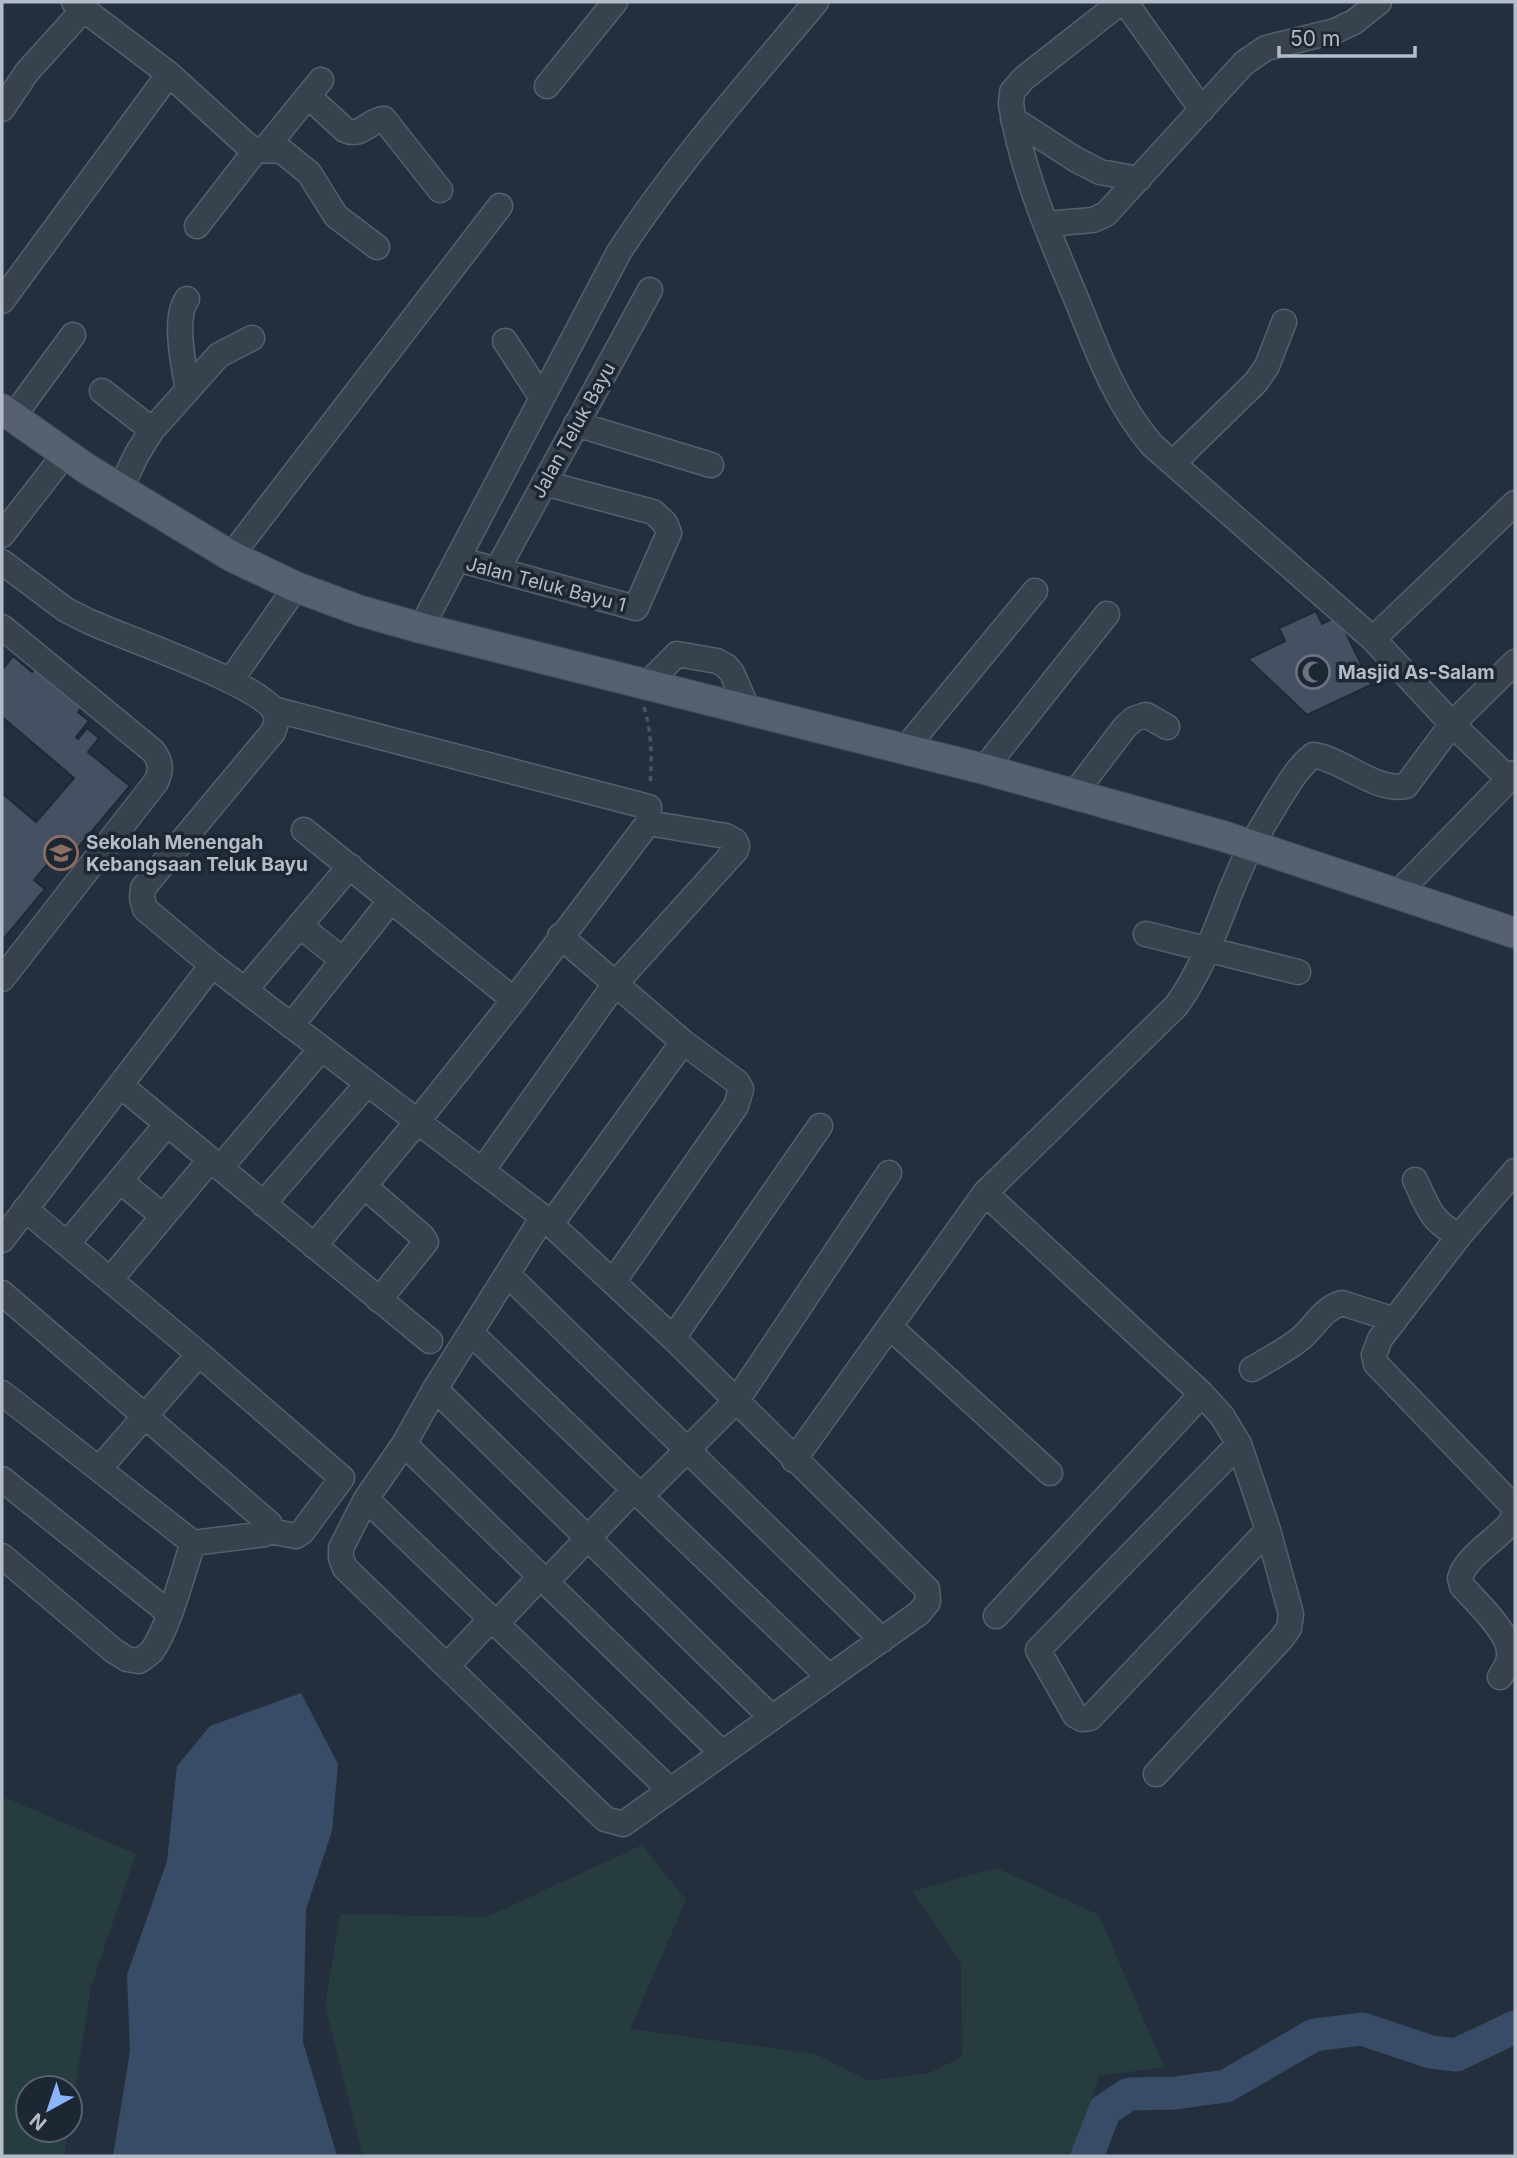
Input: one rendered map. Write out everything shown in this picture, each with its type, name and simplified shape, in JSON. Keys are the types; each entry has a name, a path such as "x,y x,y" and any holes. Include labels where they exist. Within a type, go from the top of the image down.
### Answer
{"main road":[{"path":"7,413 65,454 231,556 296,587 361,611 1074,794 1252,845 1515,933"}],"street":[{"path":"547,86 615,2"},
{"path":"421,628 619,252 701,138 816,2"},
{"path":"1202,110 1123,2 1023,79 1012,92 1013,119 1046,224 1116,392 1140,431 1172,463 1373,639 1452,724 1512,776 1398,893"},
{"path":"1046,224 1093,220 1106,214 1244,63 1266,48 1335,31 1354,22 1379,2"},
{"path":"2,109 27,72 88,7 169,74 248,146 260,150 282,151 309,173 335,216 377,247"},
{"path":"2,301 169,74"},
{"path":"197,226 314,88 345,130 352,133 360,131 376,119 384,119 440,190"},
{"path":"1013,119 1100,172 1139,179"},
{"path":"231,556 500,206"},
{"name":"Jalan Teluk Bayu","path":"497,570 649,290"},
{"path":"187,299 183,305 181,331 188,390"},
{"path":"1172,463 1256,382 1266,366 1284,322"},
{"path":"7,413 73,335"},
{"path":"120,489 152,430 219,355 252,338"},
{"path":"505,341 542,398"},
{"path":"102,391 152,430"},
{"path":"576,424 711,465"},
{"path":"8,527 65,454"},
{"name":"Jalan Teluk Bayu 1","path":"457,559 636,608 669,533 664,523 653,512 544,483"},
{"path":"1373,639 1515,503"},
{"path":"3,566 66,610 231,680 273,709 649,807 648,823 514,1000 314,1246"},
{"path":"231,680 296,587"},
{"path":"905,749 1035,591"},
{"path":"984,769 1107,614"},
{"path":"2,627 153,751 159,760 161,771 156,782 2,979"},
{"path":"641,683 677,654 717,661 732,673 748,710"},
{"path":"794,1460 891,1328 985,1192 1176,1006 1188,991 1208,951 1252,845 1294,775 1313,755 1324,756 1384,785 1396,788 1406,786 1452,724 1515,662"},
{"path":"273,709 277,720 273,732 143,888 145,909 212,965 547,1221 673,1338 927,1589 928,1602 919,1614 623,1824 606,1819 345,1568 341,1548 366,1499 404,1444 435,1389 508,1275 547,1221 683,1042"},
{"path":"1074,794 1134,719 1146,715 1167,727"},
{"path":"482,1171 615,984 736,850 735,841 726,836 648,823"},
{"path":"304,830 514,1000"},
{"path":"245,990 350,866"},
{"path":"291,1026 391,900"},
{"path":"300,926 343,960"},
{"path":"1146,934 1298,972"},
{"path":"560,936 683,1042 737,1082 741,1089 741,1098 613,1282"},
{"path":"2,1240 212,965"},
{"path":"110,1280 163,1216 321,1049"},
{"path":"263,1203 367,1084"},
{"path":"120,1085 429,1341"},
{"path":"67,1244 167,1124"},
{"path":"673,1338 820,1126"},
{"path":"1500,1677 1508,1664 1508,1642 1462,1586 1460,1578 1467,1562 1511,1522 1515,1515 1511,1504 1376,1364 1374,1355 1376,1347 1395,1320 1459,1236 1515,1171"},
{"path":"447,1666 494,1621 688,1450 737,1400 889,1173"},
{"path":"1415,1180 1439,1224 1459,1236"},
{"path":"121,1181 163,1216"},
{"path":"364,1186 426,1242 379,1300"},
{"path":"985,1192 1202,1394 1222,1416 1239,1444 1268,1530 1291,1614 1289,1628 1156,1774"},
{"path":"25,1209 342,1478 302,1532 296,1536 268,1531"},
{"path":"508,1275 882,1640"},
{"path":"2,1293 266,1518 270,1524 268,1531 265,1534 193,1543 99,1469 6,1404"},
{"path":"1252,1369 1302,1338 1317,1320 1342,1303 1395,1320"},
{"path":"891,1328 1050,1473"},
{"path":"471,1333 829,1677"},
{"path":"99,1469 199,1354"},
{"path":"435,1389 772,1718"},
{"path":"996,1616 1202,1394"},
{"path":"404,1444 722,1753"},
{"path":"1239,1444 1038,1650 1075,1715 1082,1719 1090,1718 1268,1530"},
{"path":"2,1479 169,1614"},
{"path":"366,1499 670,1790"},
{"path":"2,1556 114,1651 127,1659 139,1661 152,1651 169,1614 193,1543"}],"path":[{"path":"641,683 650,730 651,772"}],"green space":[{"path":"2,1796 136,1854 91,1987 77,2074 14,2074 14,2144 66,2144 64,2156 2,2156"},
{"path":"642,1845 686,1900 630,2029 815,2054 869,2081 929,2073 962,2057 961,1963 912,1891 997,1868 1099,1915 1164,2067 1099,2076 1075,2156 363,2156 325,2005 340,1914 487,1917"}],"water":[{"path":"301,1693 338,1764 332,1831 306,1909 303,2042 337,2156 113,2156 130,2051 127,1975 167,1861 177,1766 210,1726"}],"building":[{"name":"Masjid As-Salam","path":"1316,611 1322,624 1338,616 1371,685 1307,715 1248,659 1285,641 1279,628"},
{"path":"13,656 32,672 37,667 81,708 78,712 89,721 76,737 78,739 87,728 99,738 88,752 130,786 65,863 55,855 34,880 45,889 2,941 2,793 36,822 74,778 2,717 2,670"}],"waterway":[{"path":"1087,2156 1105,2110 1129,2094 1175,2093 1226,2086 1314,2035 1362,2029 1431,2052 1456,2055 1515,2027"}],"place":[{"name":"Masjid As-Salam","path":"1313,672"},
{"name":"Sekolah Menengah Kebangsaan Teluk Bayu","path":"61,853"}]}
